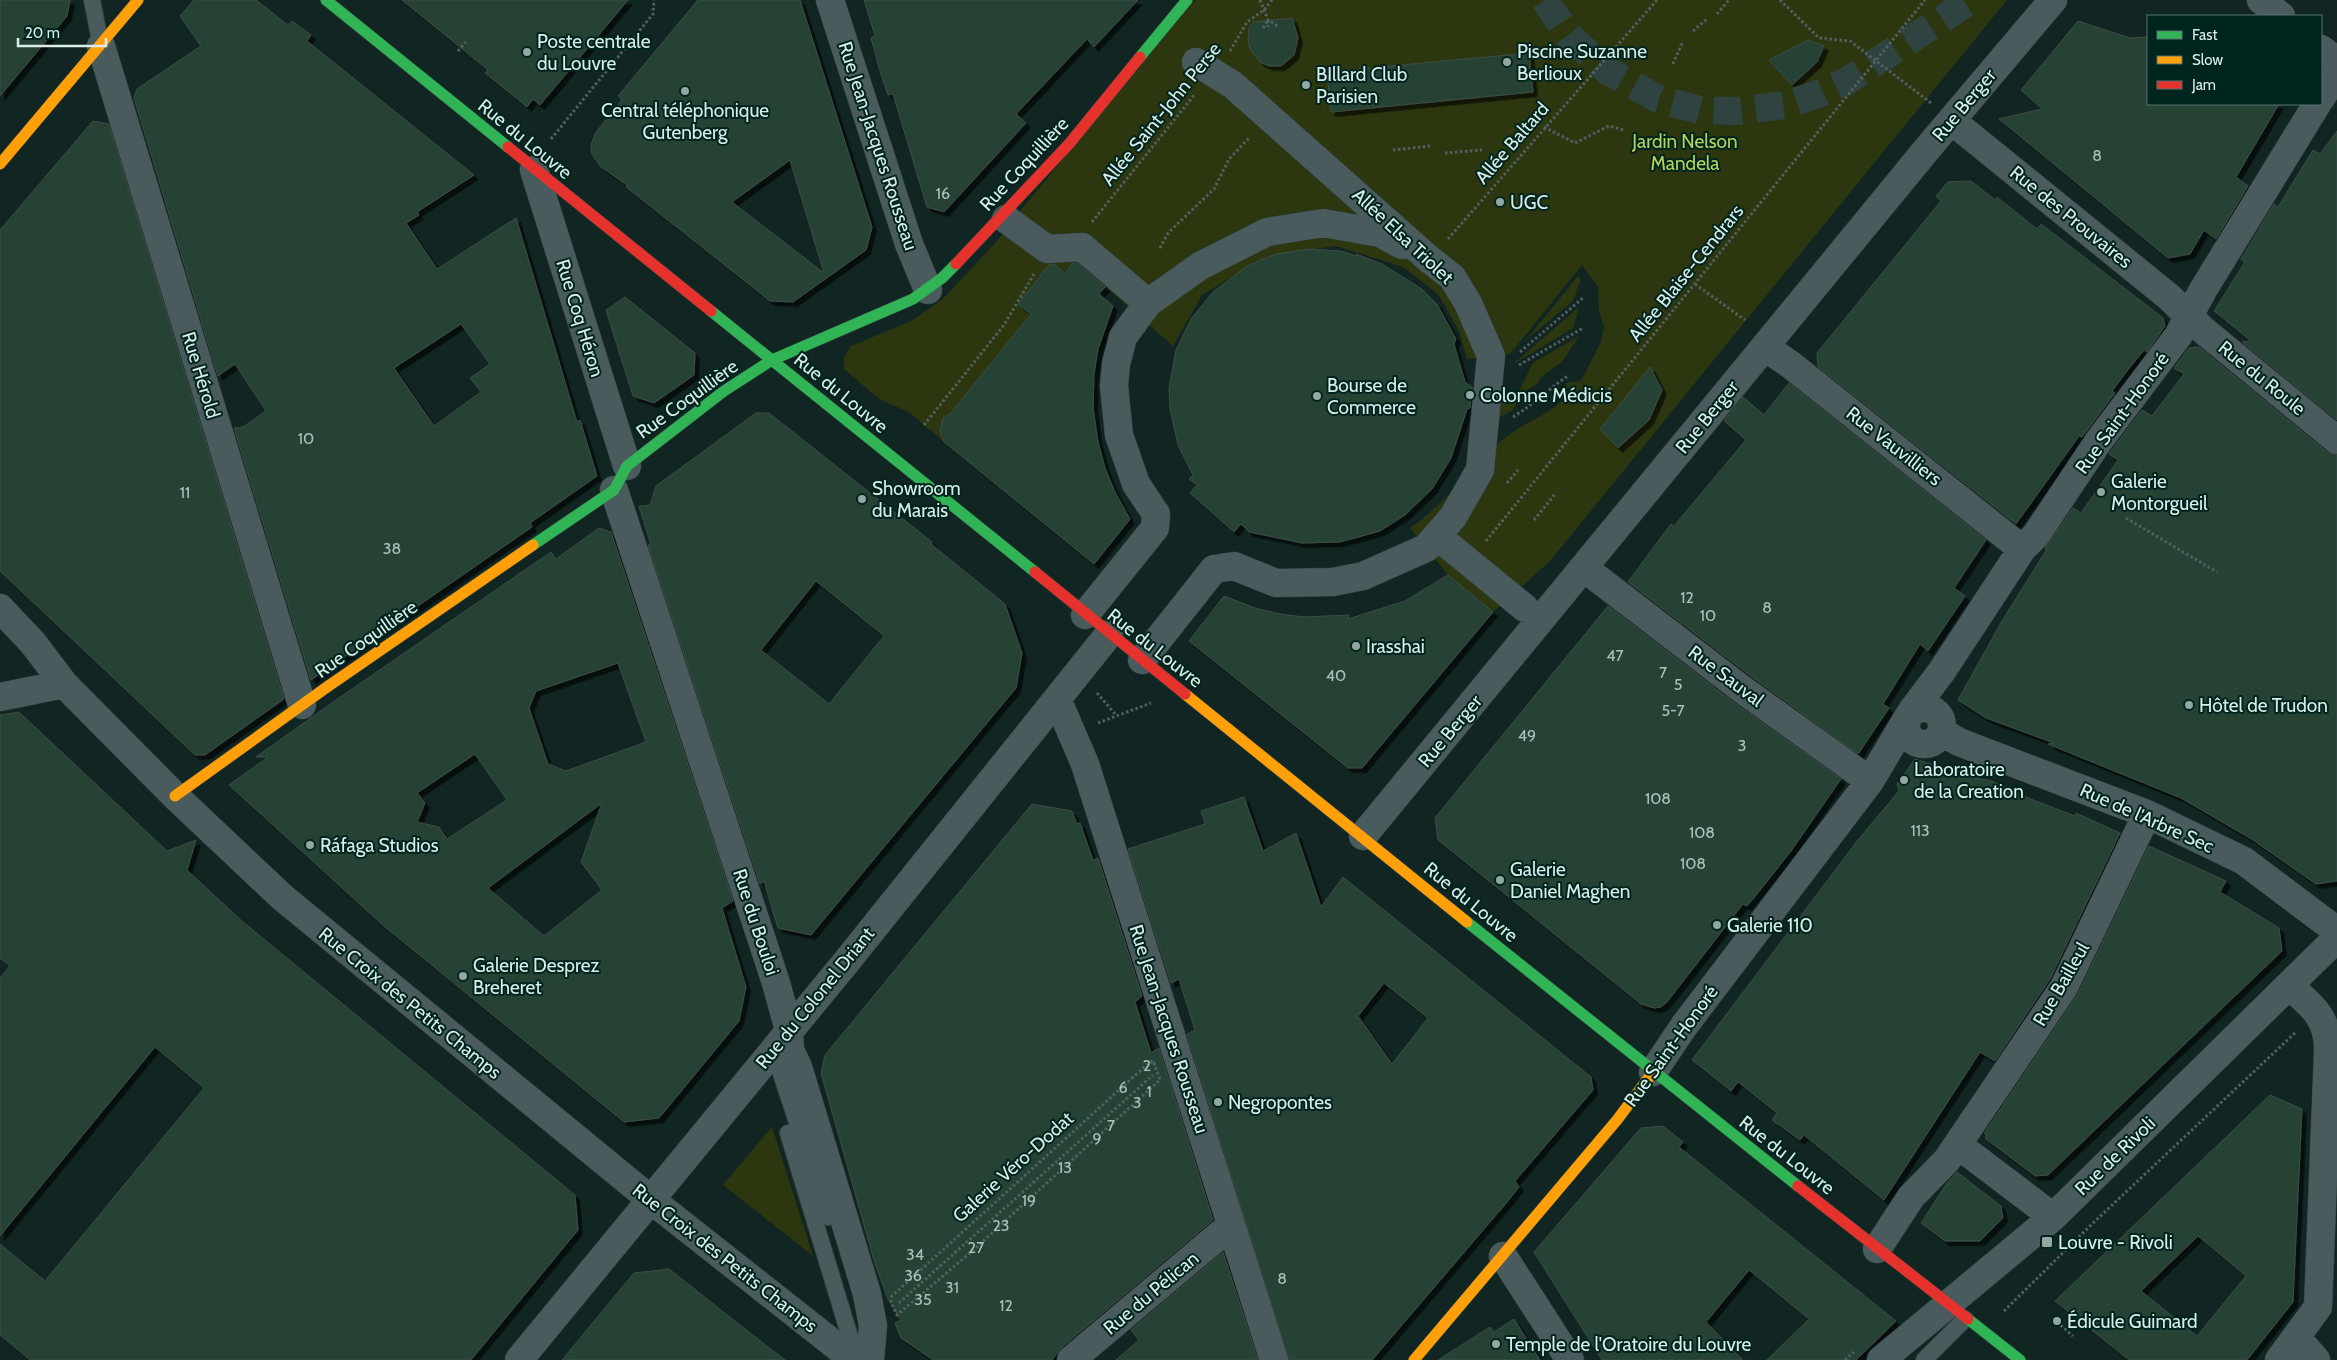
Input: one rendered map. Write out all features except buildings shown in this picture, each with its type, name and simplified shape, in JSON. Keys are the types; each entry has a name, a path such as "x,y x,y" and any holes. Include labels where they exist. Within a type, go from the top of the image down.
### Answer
{"main road":[{"path":"0,164 138,0"},
{"name":"Rue du Louvre","path":"326,0 534,170 772,360 1109,634 1363,836 1653,1072 2020,1360"},
{"name":"Rue Coquillière","path":"175,796 302,705 614,490 627,466 724,392 772,360 913,299 928,290 942,278 1069,144 1187,0"},
{"name":"Rue Saint-Honoré","path":"1414,1360 1631,1103 1653,1072"}],"street":[{"name":"Rue Jean-Jacques Rousseau","path":"830,0 909,244 928,290"},
{"name":"Rue Berger","path":"1363,836 1765,346 1942,113 2053,0"},
{"path":"2261,0 2280,15"},
{"name":"Rue Hérold","path":"101,46 302,705"},
{"path":"2322,49 2337,61"},
{"name":"Allée Elsa Triolet","path":"1205,68 1233,85 1430,260 1452,277 1468,303 1491,356 1480,470 1453,517 1432,542"},
{"path":"2322,96 2337,72"},
{"name":"Rue Saint-Honoré","path":"1653,1072 1684,1026 1870,781 1910,715 1942,671 2022,549 2036,535 2098,442 2178,336 2188,316 2316,105"},
{"name":"Rue des Prouvaires","path":"1942,113 2169,296 2188,316"},
{"name":"Rue Coq Héron","path":"534,170 627,466"},
{"path":"1006,219 1059,248 1082,247 1148,303"},
{"path":"1086,614 1155,528 1156,514 1136,484 1118,436 1114,386 1116,364 1123,337 1148,303 1200,266 1267,232 1323,223 1380,233 1430,260"},
{"name":"Rue du Roule","path":"2188,316 2337,440"},
{"name":"Rue Vauvilliers","path":"1765,346 2022,549"},
{"name":"Rue du Bouloi","path":"614,490 776,983 781,1039 790,1050 798,1068 867,1294 872,1326 870,1360"},
{"path":"1142,660 1214,569 1234,566 1276,583 1332,582 1363,576 1432,542 1468,563 1525,608"},
{"name":"Rue Sauval","path":"1584,568 1743,690 1870,781"},
{"name":"Rue Croix des Petits Champs","path":"0,608 33,643 64,684 175,796 282,897 650,1199 856,1360"},
{"name":"Rue du Colonel Driant","path":"519,1360 1109,634"},
{"path":"0,698 64,684"},
{"name":"Rue Jean-Jacques Rousseau","path":"1057,699 1086,764 1230,1226 1274,1360"},
{"name":"Rue de l'Arbre Sec","path":"1910,715 1906,730 1914,741 1920,744 1933,742 1942,732 1959,742 2147,814 2244,861 2337,930"},
{"name":"Rue Bailleul","path":"1877,1248 1912,1197 1947,1160 1956,1136 2064,986 2147,814"},
{"name":"Rue de Rivoli","path":"1880,1360 1956,1311 2337,938"},
{"path":"2279,1360 2318,1307 2328,1034 2317,1011 2290,986"},
{"path":"1956,1136 2053,1217"},
{"name":"Rue du Pélican","path":"1071,1360 1230,1226"},
{"path":"1503,1256 1570,1360"},
{"path":"2297,1338 2316,1360"}],"lane":[{"path":"92,0 101,46"},
{"path":"781,1039 828,1217"},
{"path":"788,1134 856,1360"},
{"name":"Rue de Rivoli","path":"1924,1360 1956,1311"}],"path":[{"path":"552,139 653,14 654,0"},
{"path":"1260,0 1268,20 1268,27"},
{"name":"Allée Saint-John Perse","path":"924,425 1004,325 1059,248 1205,68 1238,42 1247,22 1264,10 1272,0"},
{"name":"Allée Baltard","path":"1430,260 1544,127 1657,0"},
{"path":"1717,14 1730,0"},
{"path":"1780,0 1819,38 1850,41 1942,113"},
{"name":"Allée Blaise-Cendrars","path":"1468,563 1924,0"},
{"path":"1693,31 1708,18"},
{"path":"1268,20 1279,27"},
{"path":"1263,28 1268,20"},
{"path":"1673,64 1683,41"},
{"path":"458,51 466,42"},
{"path":"1160,248 1168,232 1214,189 1229,159 1271,118"},
{"path":"1544,127 1576,144 1609,126 1624,130 1619,128"},
{"path":"1393,150 1430,146"},
{"path":"1445,153 1482,150"},
{"path":"1695,284 1745,320"},
{"path":"1528,345 1584,297"},
{"path":"1524,363 1583,328"},
{"path":"1507,421 1528,408 1569,375"},
{"path":"1534,520 1555,494"},
{"path":"2126,518 2218,572"},
{"path":"1096,692 1116,715"},
{"path":"1092,726 1116,715 1148,705 1153,700"},
{"name":"Rue de Rivoli","path":"1982,1331 2317,1011"},
{"name":"Galerie Véro-Dodat","path":"1151,1061 1152,1064 1154,1063 1157,1072 1160,1080 970,1253 898,1314 894,1307 892,1296 1151,1061"},
{"name":"Galerie Véro-Dodat","path":"894,1307 1157,1072"},
{"path":"2057,1322 2073,1336"}],"green space":[{"name":"Jardin Nelson Mandela","path":"1195,0 2007,0 1550,561 1493,612 1448,575 1410,528 1435,508 1501,441 1564,399 1572,390 1566,389 1566,383 1580,381 1584,375 1601,342 1604,327 1599,311 1598,287 1582,265 1510,354 1467,359 1459,331 1438,294 1403,267 1336,246 1286,253 1233,276 1202,295 1173,346 1076,261 1065,272 1052,262 1018,304 1031,314 942,424 940,431 944,442 910,413 878,398 844,369 844,357 851,346 911,321 942,300 997,241"},
{"path":"1578,276 1581,279 1573,301 1526,340"},
{"path":"1579,307 1573,328 1512,365"},
{"path":"1579,336 1562,362 1541,377 1538,383 1520,395 1513,410 1496,419 1500,397 1515,399 1533,363"},
{"path":"772,1127 813,1256 723,1185"}],"tunnel":[{"path":"1545,0 1569,36 1608,71 1658,99 1700,110 1736,111 1785,105 1818,94 1847,81 1971,0"}],"traffic: fast":[{"path":"326,0 508,147"},
{"path":"1140,57 1187,0"},
{"path":"533,545 614,490 627,466 724,391 772,360 913,299 942,278 956,264"},
{"path":"711,311 1035,572"},
{"path":"1467,922 1798,1186"},
{"path":"1968,1319 2020,1360"}],"traffic: slow":[{"path":"0,164 138,0"},
{"path":"175,796 327,687 533,545"},
{"path":"1185,694 1467,922"},
{"path":"1414,1360 1617,1120 1653,1072"}],"traffic: jam":[{"path":"956,264 1069,144 1140,57"},
{"path":"508,147 711,311"},
{"path":"1035,572 1185,694"},
{"path":"1798,1186 1968,1319"}],"place":[{"name":"Poste centrale du Louvre","path":"527,52"},
{"name":"Piscine Suzanne Berlioux","path":"1507,62"},
{"name":"BIllard Club Parisien","path":"1306,85"},
{"name":"Central téléphonique Gutenberg","path":"685,91"},
{"name":"UGC","path":"1500,202"},
{"name":"Colonne Médicis","path":"1470,395"},
{"name":"Bourse de Commerce","path":"1317,396"},
{"name":"Galerie Montorgueil","path":"2101,492"},
{"name":"Showroom du Marais","path":"862,499"},
{"name":"Irasshai","path":"1356,646"},
{"name":"Hôtel de Trudon","path":"2189,705"},
{"name":"Laboratoire de la Creation","path":"1904,780"},
{"name":"Ráfaga Studios","path":"310,845"},
{"name":"Galerie Daniel Maghen","path":"1500,880"},
{"name":"Galerie 110","path":"1717,925"},
{"name":"Galerie Desprez Breheret","path":"463,976"},
{"name":"Negropontes","path":"1218,1102"},
{"name":"Louvre - Rivoli","path":"2047,1242"},
{"name":"Édicule Guimard","path":"2057,1321"},
{"name":"Temple de l'Oratoire du Louvre","path":"1496,1344"}]}
